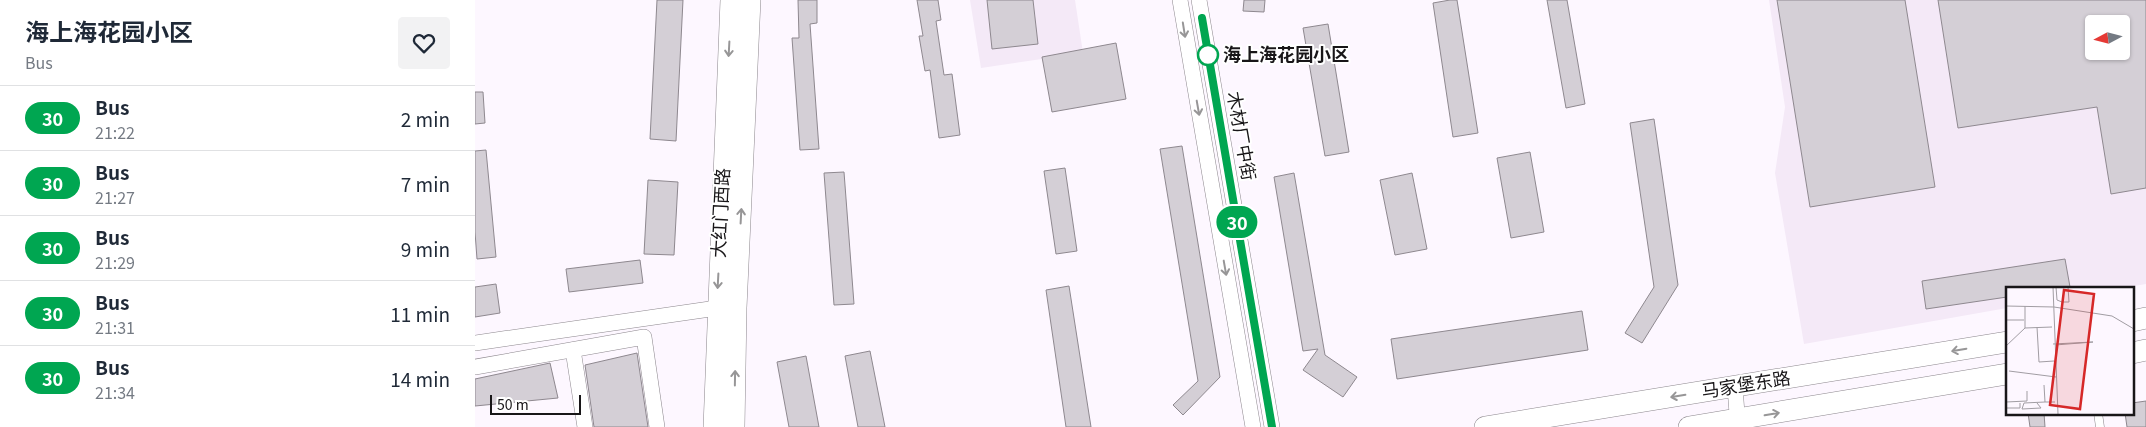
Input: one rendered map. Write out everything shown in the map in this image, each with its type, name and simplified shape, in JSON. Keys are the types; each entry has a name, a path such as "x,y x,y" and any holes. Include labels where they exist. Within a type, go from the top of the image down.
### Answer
{"main road":[{"name":"大红门西路","path":"714,427 717,308 731,0"},
{"name":"大红门西路","path":"734,427 750,0"},
{"path":"2133,321 2146,318"},
{"name":"马家堡东路","path":"1485,427 2006,342"},
{"path":"2133,352 2146,350"},
{"name":"马家堡东路","path":"1689,427 1738,423 2006,374"}],"street":[{"path":"1179,0 1253,427"},
{"name":"木材厂中街","path":"1199,0 1272,427"},
{"path":"475,343 717,308"},
{"path":"475,367 644,337 657,427"},
{"path":"573,350 585,427"},
{"path":"1735,387 1738,423"}],"lane":[{"path":"2098,414 2100,427"}],"shaded area":[{"path":"970,0 1075,0 1083,53 981,68"},
{"path":"1769,0 2146,0 2146,284 2128,287 2006,287 2006,308 1804,344 1775,173 1785,107"}],"building":[{"path":"657,0 683,0 676,141 650,139"},
{"path":"798,0 817,0 817,23 810,24 819,149 800,150 792,38 799,38"},
{"path":"917,0 938,0 941,20 936,21 944,75 952,74 960,135 939,138 930,70 925,71 919,36 923,36"},
{"path":"987,0 1033,0 1038,44 992,49"},
{"path":"1244,0 1265,0 1264,12 1243,11"},
{"path":"1457,0 1478,133 1453,137 1433,3"},
{"path":"1547,0 1567,0 1585,104 1566,108"},
{"path":"1777,0 1905,0 1935,187 1810,207"},
{"path":"1938,0 2146,0 2146,188 2111,194 2097,107 1958,128"},
{"path":"1328,24 1349,152 1325,156 1303,28"},
{"path":"1116,43 1126,99 1052,112 1042,57"},
{"path":"475,92 483,92 485,123 475,124"},
{"path":"1654,119 1678,285 1642,343 1625,333 1654,287 1630,123"},
{"path":"1182,146 1220,377 1183,415 1173,405 1198,381 1160,149"},
{"path":"486,150 496,257 477,259 475,151"},
{"path":"1530,152 1544,232 1511,238 1497,158"},
{"path":"1065,168 1077,251 1056,254 1044,171"},
{"path":"844,172 854,304 834,305 824,173"},
{"path":"1294,173 1325,355 1357,377 1343,397 1303,370 1318,349 1303,351 1274,177"},
{"path":"1412,173 1427,249 1395,255 1380,180"},
{"path":"648,180 678,182 674,255 644,254"},
{"path":"2065,259 2070,287 2006,287 2006,297 1926,309 1922,281"},
{"path":"640,260 643,283 569,292 566,269"},
{"path":"496,284 500,313 475,317 475,287"},
{"path":"1069,286 1091,427 1066,427 1046,290"},
{"path":"1582,311 1588,350 1397,379 1391,339"},
{"path":"870,351 885,427 858,427 845,356"},
{"path":"637,353 648,427 594,427 585,365"},
{"path":"806,356 819,427 789,427 777,362"},
{"path":"550,363 558,398 475,406 475,379"},
{"path":"2146,401 2146,427 2127,427 2125,414 2133,414 2133,403"},
{"path":"2028,414 2044,414 2045,427 2030,427"}],"bus line":[{"name":"30","path":"1202,18 1272,427"}],"place":[{"name":"海上海花园小区","path":"1208,55"}]}
